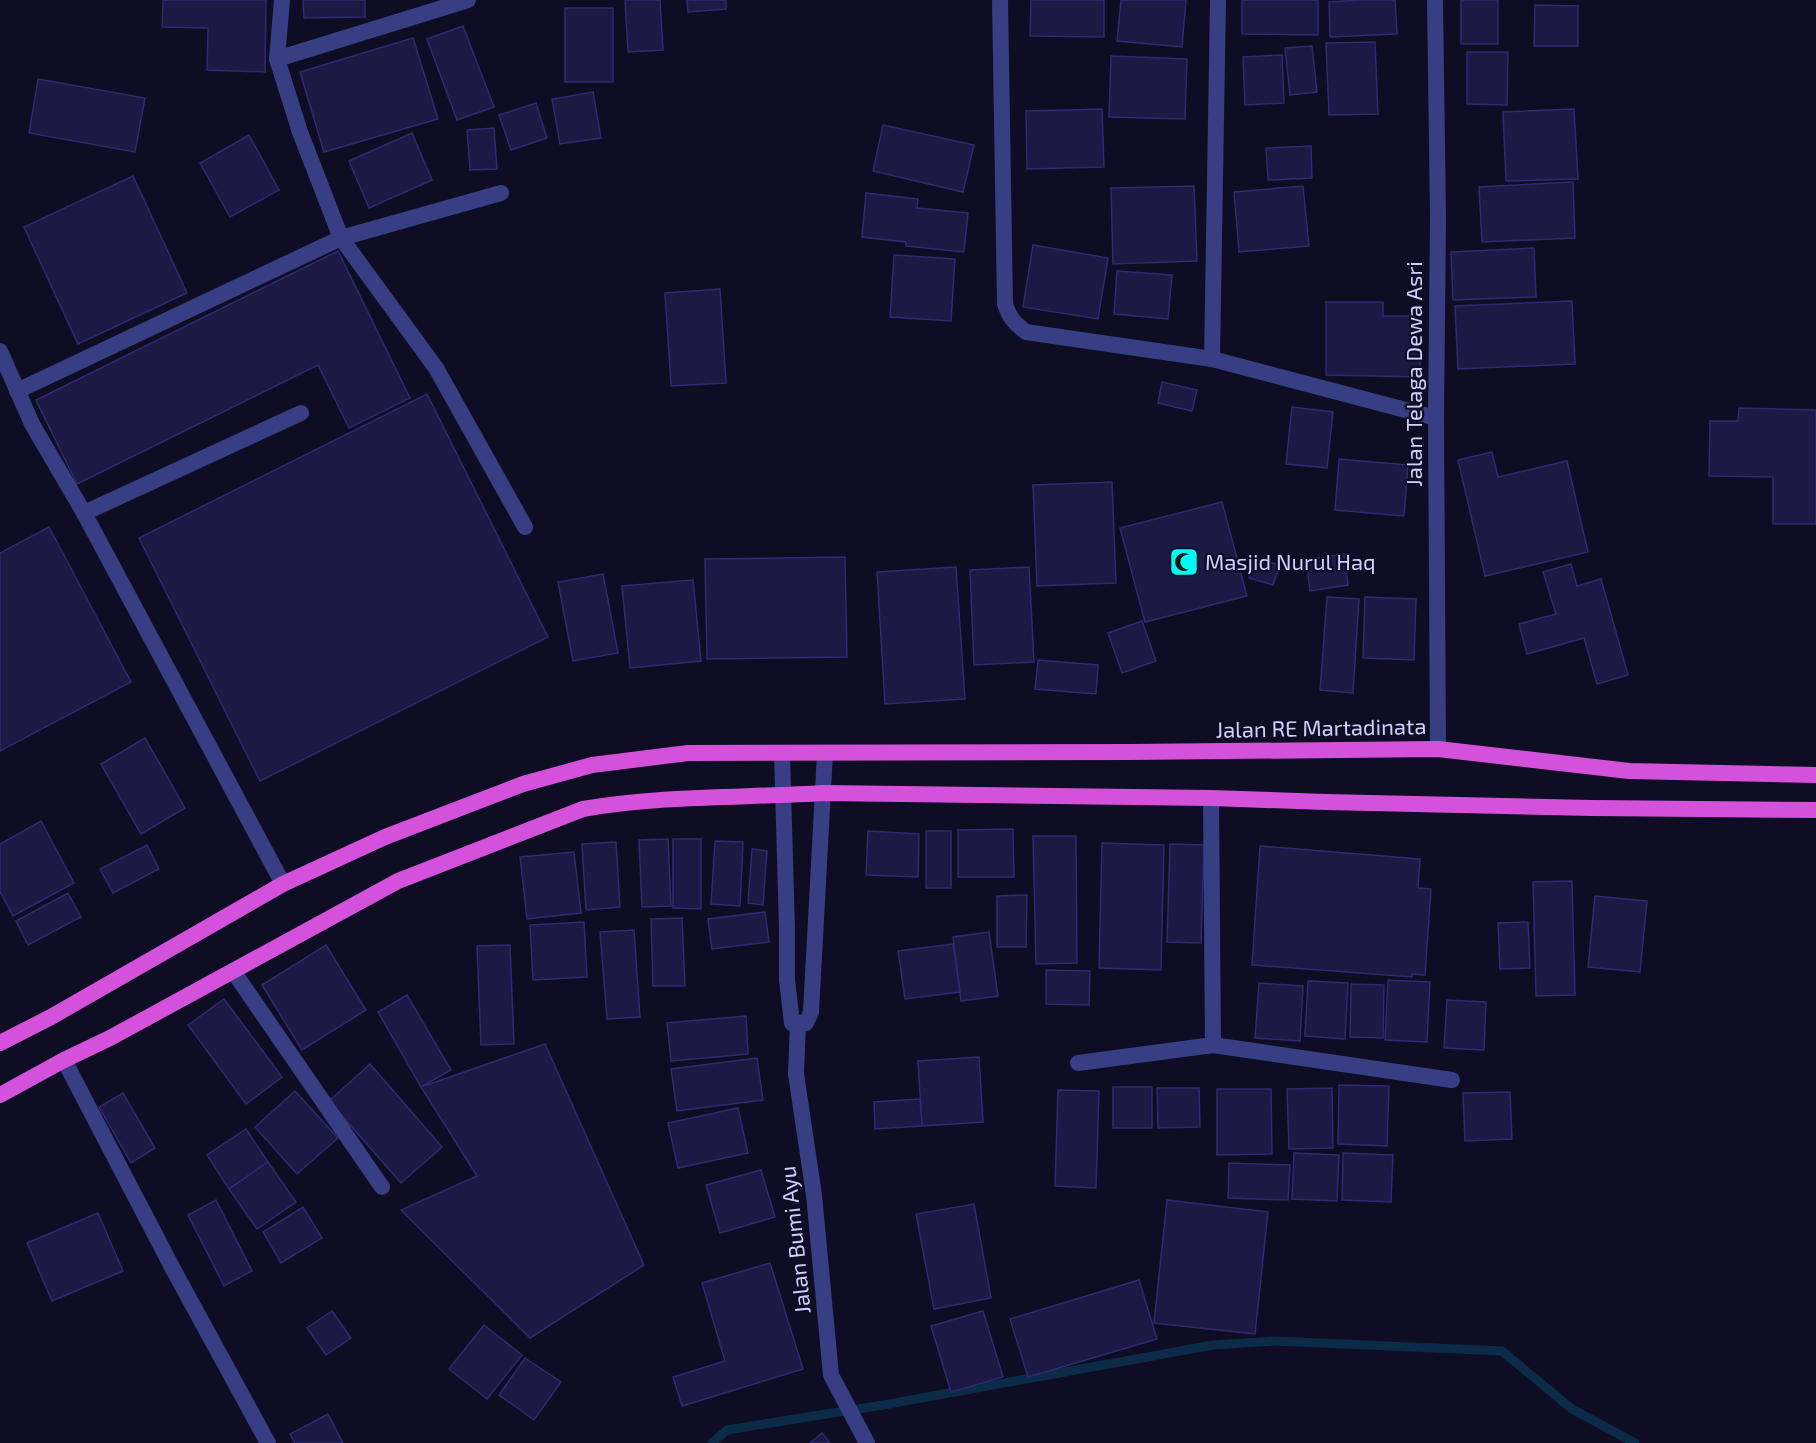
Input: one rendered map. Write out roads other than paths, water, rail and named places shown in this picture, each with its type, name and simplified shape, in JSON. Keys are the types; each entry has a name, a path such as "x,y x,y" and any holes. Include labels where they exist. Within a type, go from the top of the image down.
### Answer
{"highway":[{"name":"Jalan RE Martadinata","path":"0,1043 51,1017 283,884 385,837 523,784 592,765 688,753 1438,749 1629,771 1816,775"},
{"path":"0,1095 110,1038 398,881 583,809 615,804 733,795 824,793 1211,798 1581,808 1816,810"}],"street":[{"path":"282,0 277,59 300,132 341,238 436,368 525,527"},
{"path":"277,59 468,0"},
{"path":"1000,0 1005,304 1008,316 1026,332 1212,359 1436,418"},
{"path":"1212,359 1218,0"},
{"name":"Jalan Telaga Dewa Asri","path":"1435,0 1438,218 1436,418 1438,749"},
{"path":"17,391 341,238 501,193"},
{"path":"0,351 32,424 84,513 283,884"},
{"path":"84,513 301,413"},
{"name":"Jalan Bumi Ayu","path":"782,753 787,980 795,1023 796,1074 814,1195 831,1375 867,1443"},
{"path":"795,1023 806,1023 811,1012 825,753"},
{"path":"1211,798 1214,1044"},
{"path":"233,971 382,1187"},
{"path":"1078,1063 1214,1044 1452,1080"},
{"path":"64,1060 173,1269 268,1443"}],"waterway":[{"path":"712,1443 727,1430 889,1404 1213,1345 1275,1341 1502,1351 1572,1409 1635,1443"}],"place":[{"name":"Masjid Nurul Haq","path":"1184,562"}]}
